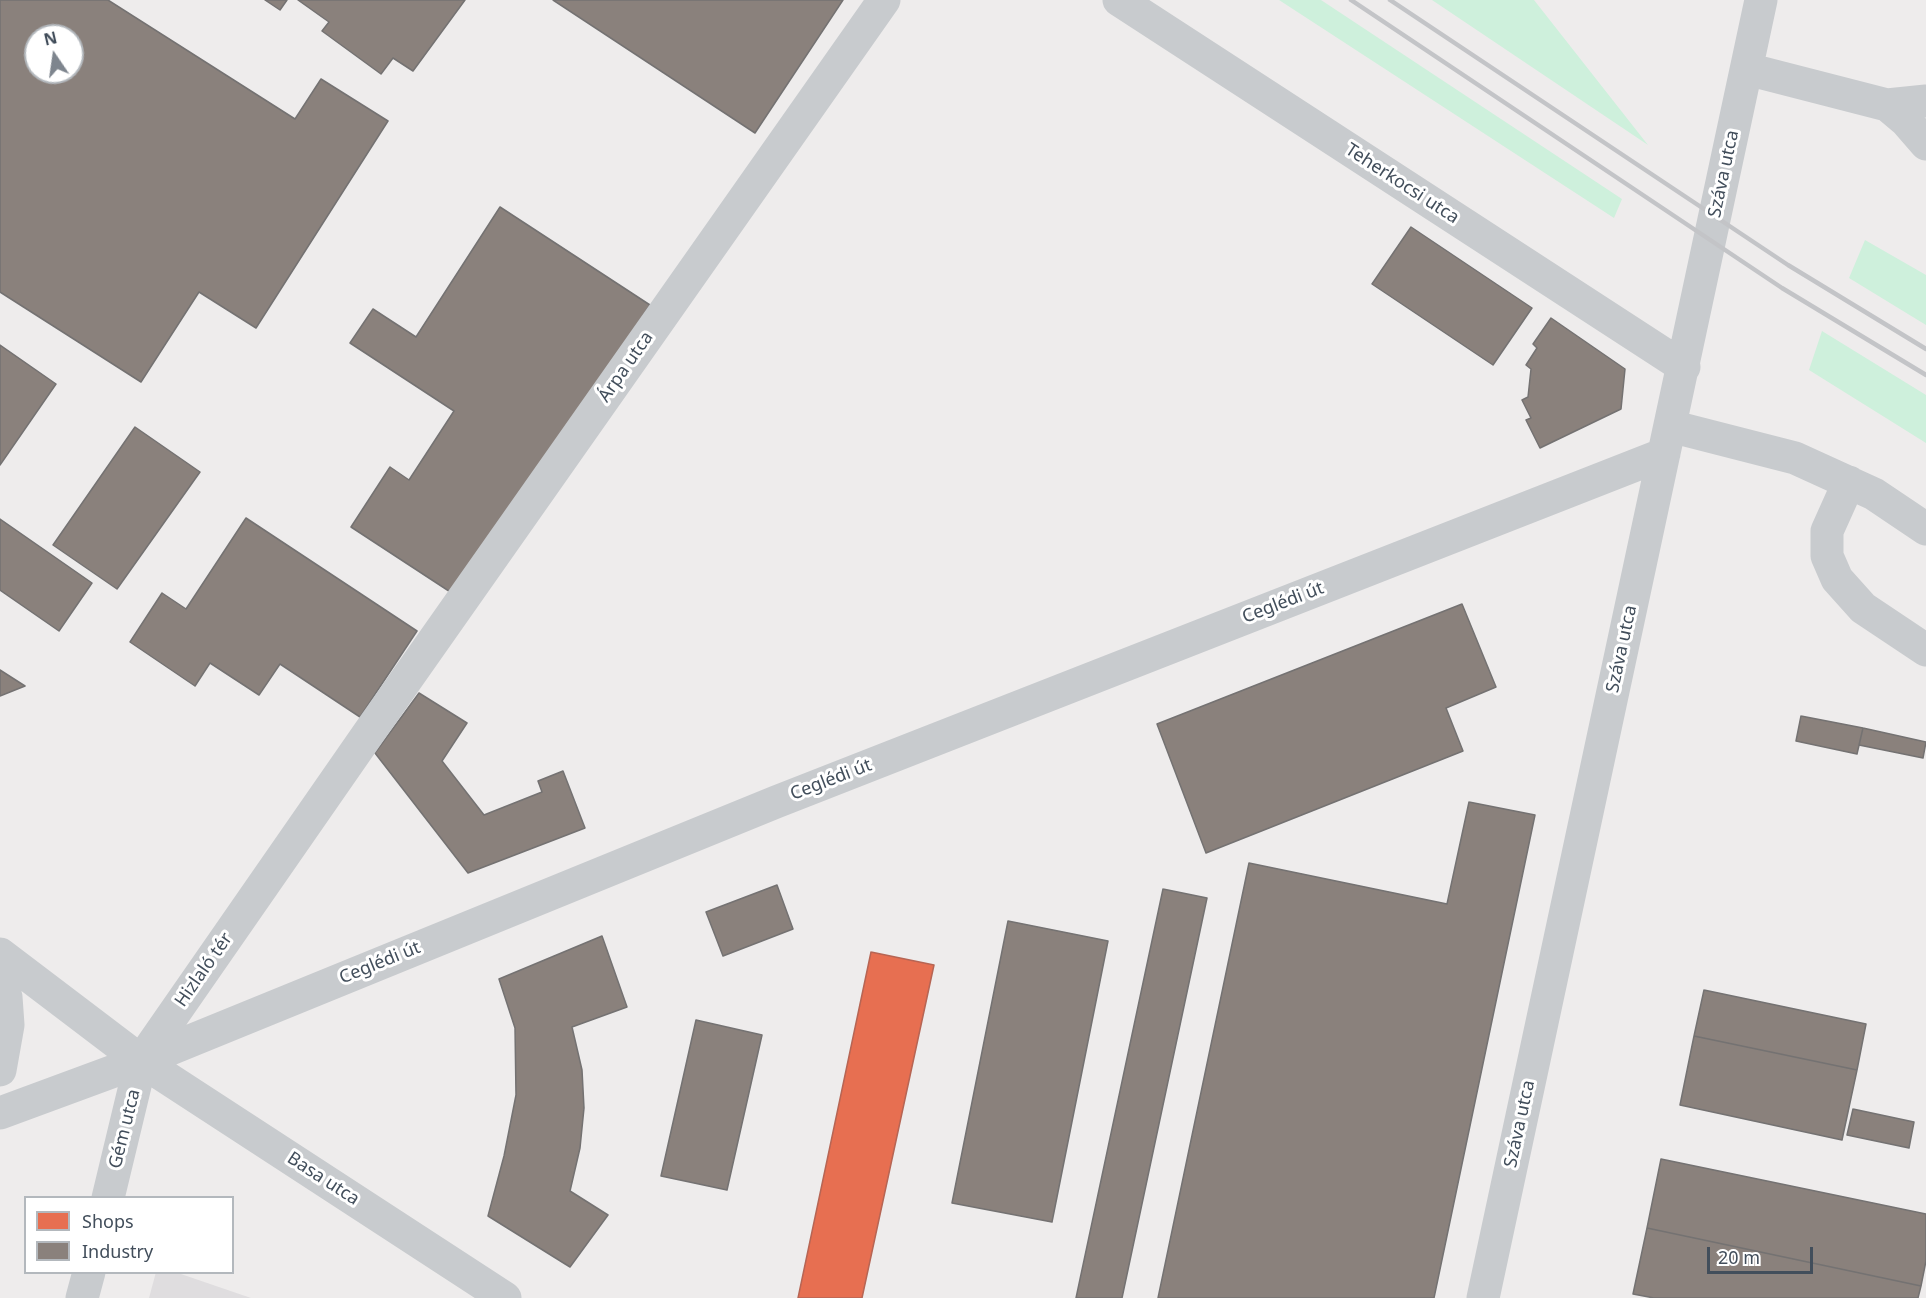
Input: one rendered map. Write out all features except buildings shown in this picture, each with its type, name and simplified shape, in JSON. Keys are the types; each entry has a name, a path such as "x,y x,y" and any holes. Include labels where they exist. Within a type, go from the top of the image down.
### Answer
{"street":[{"name":"Árpa utca","path":"368,734 884,0"},
{"name":"Teherkocsi utca","path":"1119,0 1683,368"},
{"name":"Száva utca","path":"1483,1298 1761,0"},
{"path":"1747,69 1887,105 1926,101"},
{"path":"1887,105 1906,121 1926,144"},
{"path":"1667,440 1795,458 1874,494 1926,529"},
{"name":"Ceglédi út","path":"0,1113 141,1061 1667,440"},
{"path":"1848,482 1827,531 1827,556 1837,579 1863,608 1926,650"},
{"name":"Hizlaló tér","path":"141,1061 368,734"},
{"path":"0,954 141,1061"},
{"path":"0,981 6,997 8,1025 0,1070"},
{"name":"Gém utca","path":"108,1196 141,1061"},
{"name":"Basa utca","path":"141,1061 505,1298"},
{"path":"82,1298 88,1274"}],"shaded area":[{"path":"155,1274 181,1274 251,1298 149,1298"}],"green space":[{"path":"1279,0 1321,0 1622,199 1614,218"},
{"path":"1432,0 1534,0 1648,145"},
{"path":"1865,240 1926,275 1926,325 1849,278"},
{"path":"1822,331 1926,395 1926,443 1809,370"}],"railway":[{"path":"1351,0 1782,288 1926,375"},
{"path":"1390,0 1788,265 1926,349"}]}
